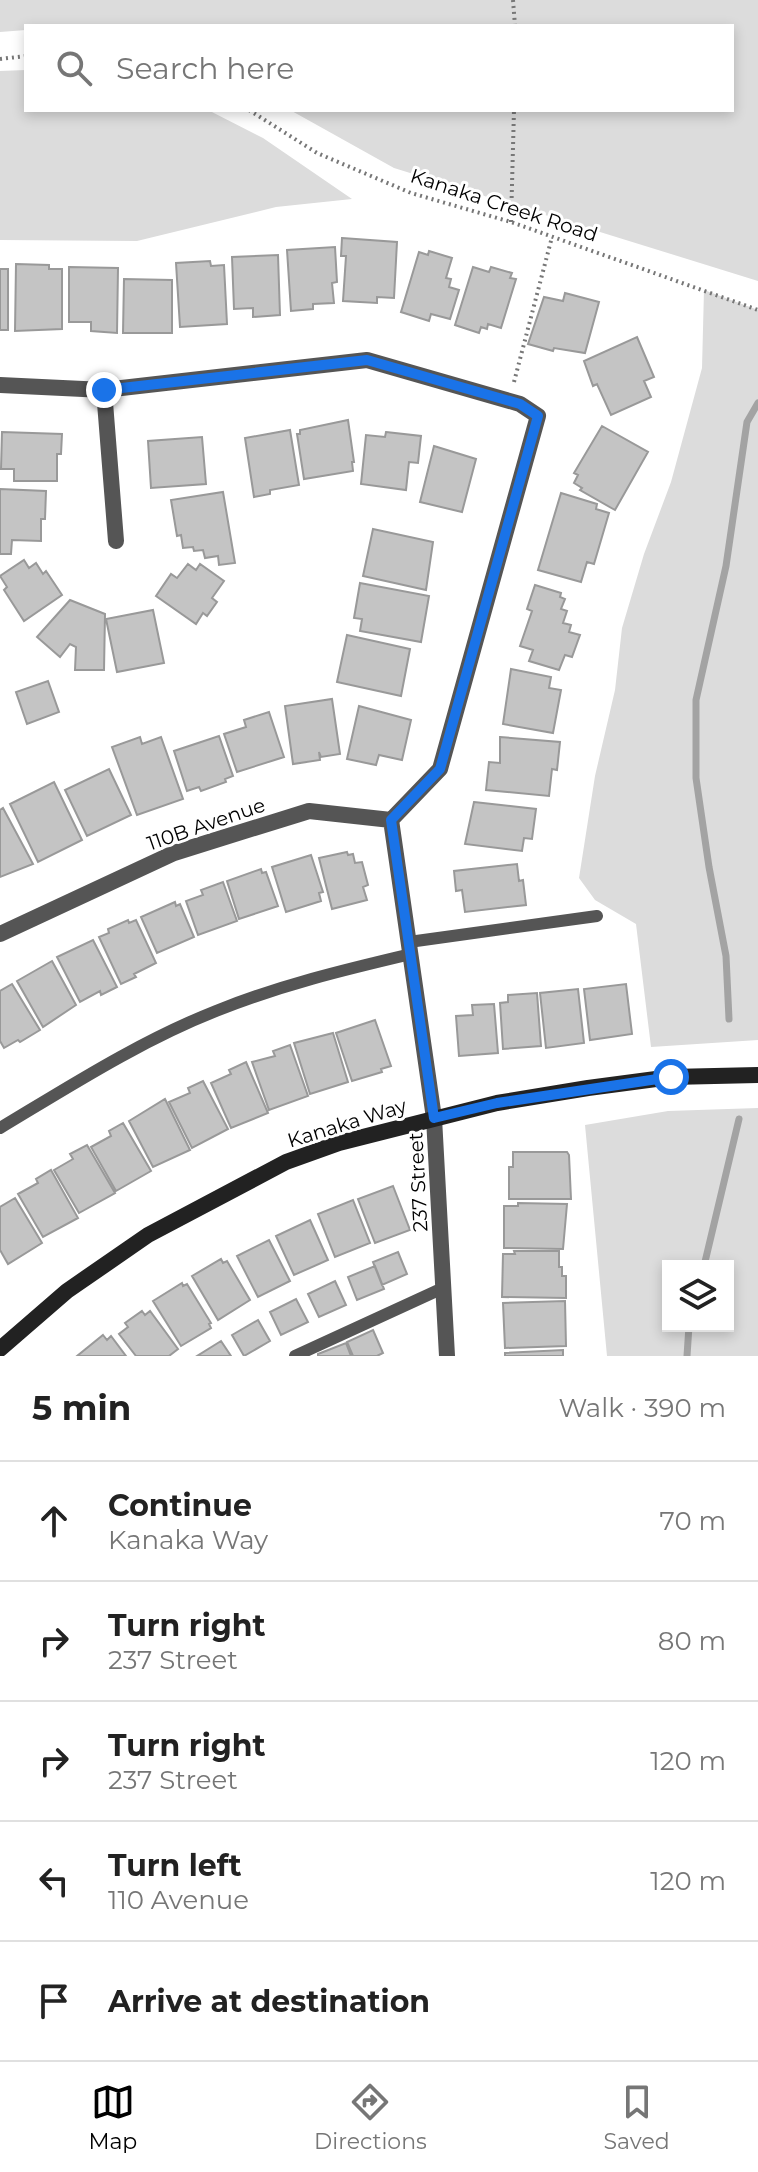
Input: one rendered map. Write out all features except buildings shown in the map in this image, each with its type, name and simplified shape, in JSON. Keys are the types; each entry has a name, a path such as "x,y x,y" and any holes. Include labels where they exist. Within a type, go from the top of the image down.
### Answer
{"main road":[{"name":"Kanaka Way","path":"0,1349 67,1291 148,1235 286,1162 339,1143 497,1103 671,1077 758,1075"}],"street":[{"path":"0,385 104,390 367,360 509,400 538,416 440,769 391,820"},
{"path":"104,390 116,541"},
{"name":"110B Avenue","path":"0,934 174,853 309,811 391,820"},
{"name":"237 Street","path":"391,820 434,1118 447,1356"}],"lane":[{"path":"0,1128 113,1060 213,1012 301,980 410,948 597,916"},
{"path":"295,1356 443,1288"}],"path":[{"path":"513,0 515,24"},
{"path":"0,59 24,56"},
{"name":"Kanaka Creek Road","path":"252,112 317,153 411,193 511,222 758,310"},
{"path":"511,222 514,112"},
{"path":"509,400 552,237"}],"shaded area":[{"path":"0,0 758,0 758,281 394,168 294,112 734,112 734,24 24,24 24,30 0,32"},
{"path":"24,70 24,112 212,112 263,138 352,199 276,207 137,241 0,240 0,71"},
{"path":"704,290 758,310 758,1040 651,1047 636,924 595,900 579,878 595,776 615,690 622,628 644,554 671,482 702,368"},
{"path":"758,1108 758,1356 607,1356 585,1125 668,1111"}],"waterway":[{"path":"729,1019 726,956 696,778 696,700 726,566 747,422 758,403"},
{"path":"705,1260 739,1119"},
{"path":"687,1356 689,1332"}],"route":[{"path":"104,390 367,360 520,404 538,416 440,769 391,820 434,1118 497,1103 671,1077"}]}
